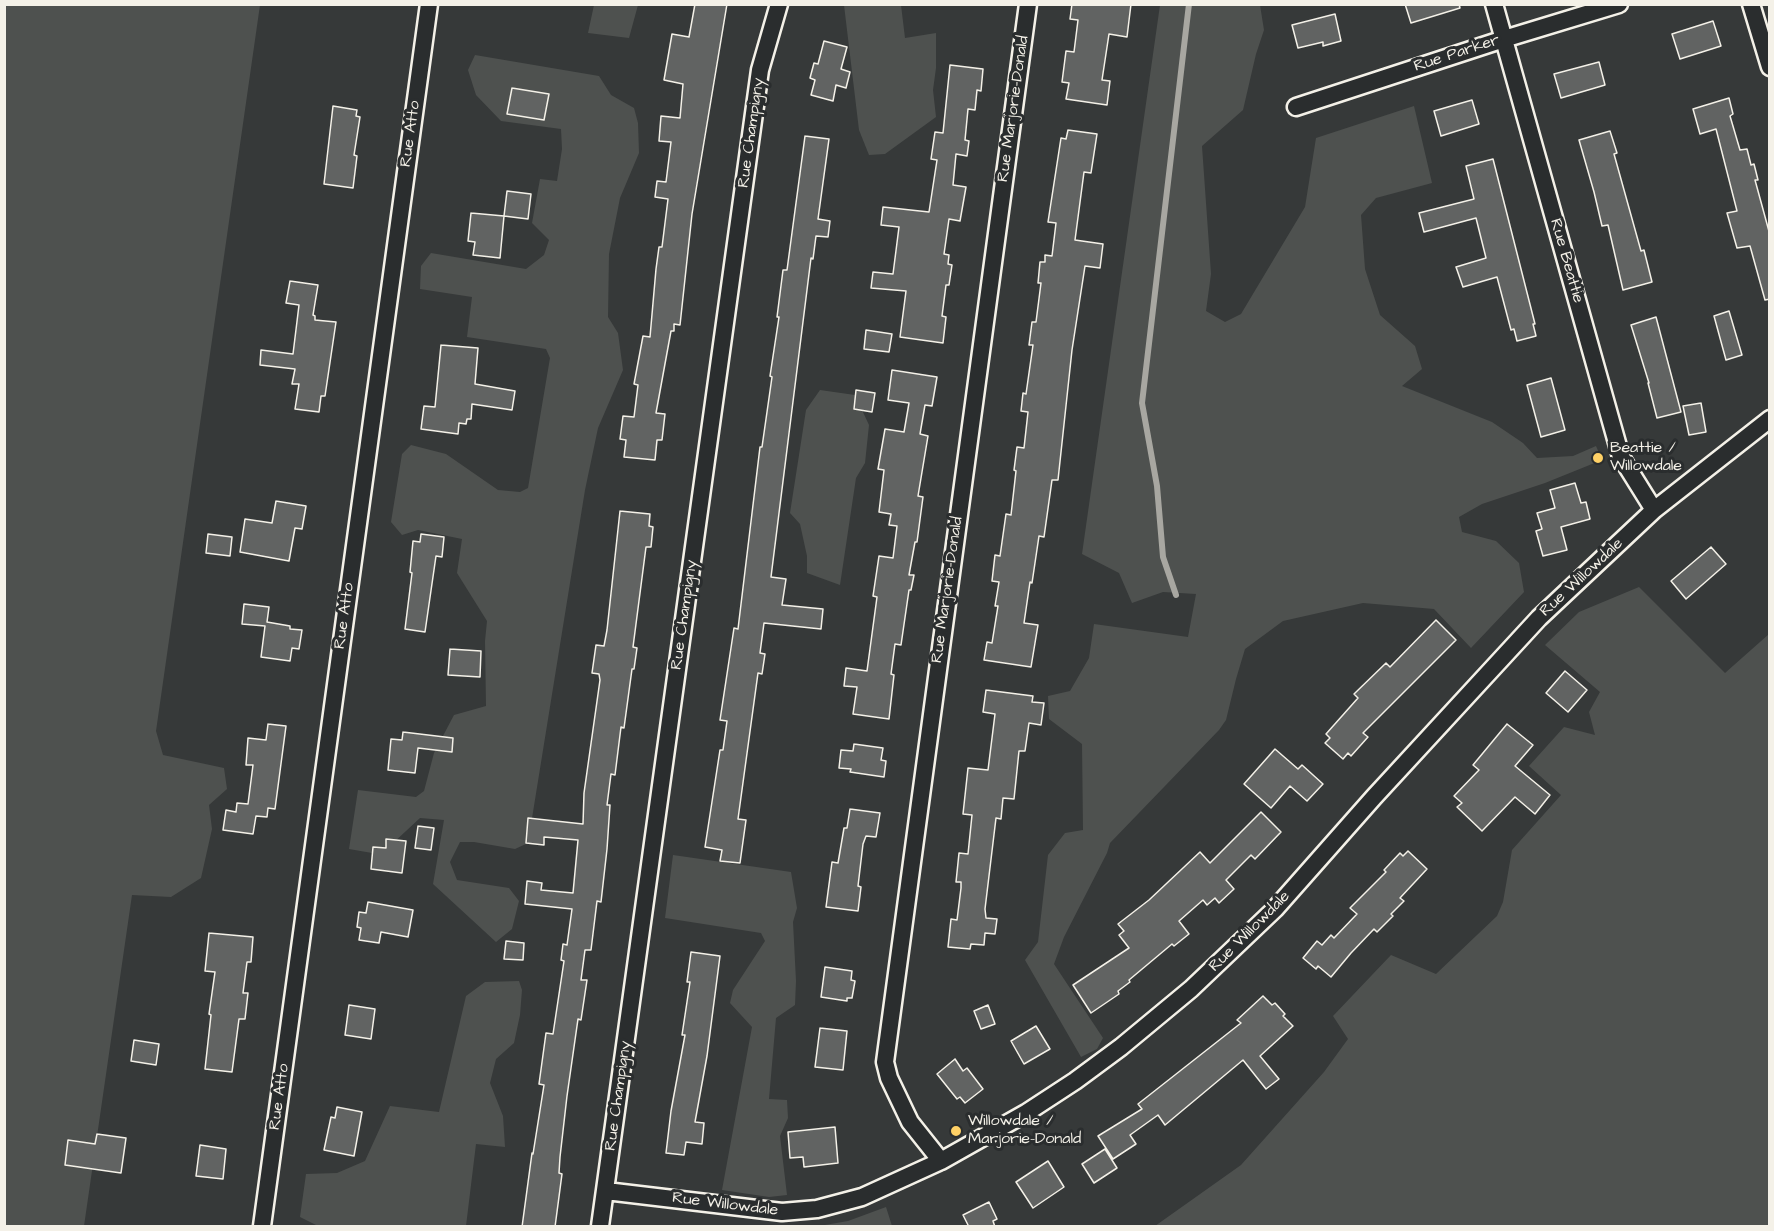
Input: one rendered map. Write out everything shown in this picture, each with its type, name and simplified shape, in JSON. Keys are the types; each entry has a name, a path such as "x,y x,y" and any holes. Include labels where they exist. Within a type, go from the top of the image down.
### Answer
{"street":[{"name":"Rue Atto","path":"262,1227 429,4"},
{"name":"Rue Champigny","path":"600,1227 760,70 779,4"},
{"name":"Rue Marjorie-Donald","path":"941,1161 910,1122 889,1078 885,1062 1028,4"},
{"name":"Rue Beattie","path":"1494,4 1621,457 1654,510"},
{"name":"Rue Parker","path":"1296,107 1619,4"},
{"path":"1751,4 1770,67"},
{"name":"Rue Willowdale","path":"606,1191 782,1212 817,1209 862,1197 941,1161 1026,1113 1075,1081 1121,1047 1191,989 1293,890 1374,796 1539,618 1654,510 1770,419"}],"shaded area":[{"path":"5,5 260,5 156,731 163,755 224,768 227,789 209,805 212,829 201,878 171,897 132,895 84,1226 5,1226"},
{"path":"594,5 638,5 629,38 588,33"},
{"path":"844,5 901,5 905,38 936,33 936,68 933,90 936,117 885,154 869,155 859,130"},
{"path":"1160,5 1260,5 1264,30 1243,110 1202,146 1211,274 1206,311 1225,322 1241,314 1305,207 1316,138 1414,106 1432,183 1376,198 1361,215 1365,269 1380,315 1415,346 1422,369 1402,386 1492,422 1523,443 1537,458 1573,456 1596,446 1602,460 1545,483 1482,504 1459,517 1462,532 1496,541 1519,563 1524,592 1471,648 1434,609 1363,603 1283,621 1245,649 1226,720 1110,843 1064,937 1054,964 1103,1038 1097,1049 1081,1057 1025,960 1038,942 1048,855 1065,833 1083,830 1082,744 1049,719 1048,696 1070,691 1089,658 1094,624 1188,637 1196,594 1163,592 1132,603 1119,573 1082,554"},
{"path":"475,55 599,76 611,95 634,108 638,123 639,153 620,198 609,254 608,317 618,333 623,370 598,428 585,490 528,843 515,849 460,842 450,862 457,880 509,888 519,901 512,929 496,942 433,884 444,820 420,818 392,844 372,853 349,849 358,790 416,797 424,791 434,753 454,715 486,706 487,621 457,573 462,539 418,530 402,535 391,522 402,454 411,445 446,454 498,490 520,492 528,488 550,358 546,349 467,337 472,297 420,289 421,266 431,253 526,269 544,255 549,240 532,223 540,179 557,181 562,149 561,129 501,121 476,95 468,70"},
{"path":"820,390 855,395 869,425 865,463 856,478 840,585 807,573 807,556 800,524 790,513 806,410"},
{"path":"1639,587 1725,673 1769,634 1769,1226 1155,1226 1241,1165 1324,1072 1348,1039 1333,1016 1391,955 1436,974 1497,916 1503,902 1512,850 1561,795 1529,766 1564,727 1595,735 1589,712 1600,692 1545,645 1579,612"},
{"path":"673,855 791,872 797,908 793,922 795,1005 776,1018 769,1099 787,1100 788,1118 780,1136 787,1195 769,1197 722,1190 752,1027 730,1003 733,990 765,941 761,933 665,918"},
{"path":"519,981 522,990 520,1015 514,1043 496,1059 490,1083 503,1116 505,1147 476,1144 466,1226 318,1226 300,1217 306,1174 337,1173 365,1161 390,1106 439,1112 466,996 485,982"},
{"path":"886,1207 892,1226 819,1226 848,1221"}],"building":[{"path":"695,4 727,4 692,214 680,325 674,324 674,331 671,331 656,413 665,414 662,440 657,440 655,460 624,457 626,440 620,439 623,416 634,417 638,385 634,384 643,336 650,337 656,269 659,247 662,247 668,199 655,197 657,181 666,182 671,142 659,141 661,116 680,118 683,84 664,80 672,34 689,37"},
{"path":"1072,4 1131,4 1127,37 1109,34 1102,80 1110,81 1107,105 1066,99 1069,83 1062,82 1066,51 1074,52 1078,20 1070,19"},
{"path":"1405,4 1459,4 1460,8 1411,23"},
{"path":"1335,14 1341,41 1323,46 1323,42 1298,48 1292,25"},
{"path":"1713,21 1721,46 1680,59 1672,34"},
{"path":"824,41 847,47 841,69 850,72 846,88 836,85 833,101 811,95 815,80 810,78 814,63 818,64"},
{"path":"1599,62 1605,85 1561,98 1554,74"},
{"path":"950,65 983,69 981,91 977,90 975,110 968,109 965,140 969,141 967,156 956,154 953,185 966,187 960,221 949,219 944,254 949,255 948,264 952,265 949,285 946,285 942,316 946,317 943,343 900,337 906,291 871,288 873,272 893,274 899,227 881,225 883,207 929,212 937,160 931,159 935,132 943,133"},
{"path":"512,88 549,94 544,120 507,114"},
{"path":"1729,98 1733,114 1730,116 1740,150 1747,149 1751,165 1754,164 1758,180 1755,180 1770,235 1770,299 1765,300 1750,246 1737,248 1727,213 1737,211 1716,129 1700,134 1693,109"},
{"path":"1472,100 1479,124 1441,136 1434,111"},
{"path":"333,106 357,110 356,116 360,117 354,155 357,156 353,188 324,184"},
{"path":"1068,130 1097,134 1091,173 1084,172 1075,240 1103,244 1100,268 1085,266 1072,350 1058,480 1052,480 1044,537 1039,536 1032,583 1030,582 1024,623 1038,625 1031,667 984,660 987,642 992,643 998,606 995,606 999,582 992,581 995,555 1000,556 1006,514 1011,515 1017,447 1024,448 1028,412 1021,411 1023,393 1026,394 1033,345 1029,345 1032,322 1036,322 1041,283 1038,283 1040,262 1045,262 1045,255 1052,256 1056,223 1048,222 1061,138 1066,139"},
{"path":"1610,131 1617,153 1614,154 1652,282 1623,290 1608,225 1602,226 1579,140"},
{"path":"805,136 829,139 818,219 830,221 828,237 816,236 813,259 811,258 771,577 786,579 782,605 823,609 821,629 764,623 760,653 765,654 762,674 758,673 738,819 746,820 740,863 720,861 722,850 705,847 720,750 723,750 727,721 720,720 734,628 738,629 760,447 762,447 772,377 770,376 783,270 787,270"},
{"path":"1493,159 1535,324 1533,324 1536,336 1517,341 1514,329 1511,330 1497,277 1463,287 1456,267 1486,258 1476,218 1424,232 1419,213 1474,199 1466,166"},
{"path":"507,191 531,194 528,219 504,216"},
{"path":"471,213 504,216 500,258 473,255 475,242 468,241"},
{"path":"290,281 318,285 313,315 315,320 336,322 325,396 321,396 319,412 295,409 299,384 292,384 295,369 260,365 261,350 293,354 299,305 286,303"},
{"path":"1729,311 1742,355 1726,360 1714,316"},
{"path":"1656,317 1681,412 1657,418 1631,325"},
{"path":"866,330 892,334 889,352 864,349"},
{"path":"441,345 478,348 475,384 515,391 512,410 472,404 471,419 467,419 466,424 459,423 458,434 421,429 424,406 435,407"},
{"path":"892,370 937,377 932,406 925,405 920,434 928,436 918,496 923,497 917,542 915,542 909,575 914,575 911,590 909,590 901,645 895,644 889,719 853,714 857,687 844,686 846,668 867,671 877,597 873,596 879,556 893,558 897,526 889,525 891,514 879,512 884,470 878,469 885,429 904,432 909,403 888,400"},
{"path":"1551,378 1565,430 1541,437 1527,385"},
{"path":"856,390 875,393 872,412 854,409"},
{"path":"1701,403 1706,432 1689,435 1683,406"},
{"path":"1575,483 1581,503 1586,502 1590,519 1561,527 1567,550 1543,556 1536,531 1542,529 1537,513 1555,508 1550,490"},
{"path":"276,501 306,506 302,529 295,528 289,561 240,552 245,519 272,523"},
{"path":"620,511 650,514 649,526 653,527 651,547 646,547 633,647 637,648 634,669 632,669 624,728 621,727 615,775 611,774 607,805 610,805 607,849 601,902 597,901 591,950 585,950 581,980 587,980 581,1020 578,1019 567,1096 560,1157 559,1173 562,1174 555,1227 522,1227 544,1085 539,1084 546,1033 553,1034 564,961 561,960 563,944 567,945 572,909 525,904 527,881 542,883 541,890 573,893 578,840 544,837 544,845 526,843 528,818 583,824 584,793 600,680 599,674 592,673 596,645 604,646 607,630"},
{"path":"208,534 232,537 230,556 206,553"},
{"path":"421,534 444,537 442,557 436,556 425,632 405,629 412,573 410,572 413,541 420,542"},
{"path":"1711,547 1726,564 1686,599 1671,581"},
{"path":"244,604 269,607 267,622 302,630 299,649 292,648 290,661 261,657 265,626 242,624"},
{"path":"1436,620 1456,640 1363,733 1368,737 1351,756 1348,753 1343,759 1325,743 1330,738 1326,734 1358,698 1354,694 1386,663 1390,667"},
{"path":"450,649 481,651 480,677 448,675"},
{"path":"1565,671 1587,690 1568,712 1546,693"},
{"path":"986,690 1033,696 1032,702 1044,703 1041,725 1029,723 1025,751 1019,751 1014,799 1003,798 1001,819 996,818 985,909 986,918 997,919 995,934 985,933 984,945 971,944 970,949 948,947 951,919 957,920 961,888 961,882 956,882 959,853 968,854 972,815 963,814 968,768 988,770 995,714 983,712"},
{"path":"268,724 286,726 275,809 268,808 267,817 256,816 253,834 223,830 226,810 236,812 237,803 248,804 253,765 246,765 248,738 266,740"},
{"path":"1507,724 1533,745 1515,766 1550,795 1535,814 1515,797 1482,831 1457,807 1462,803 1454,796 1479,770 1473,765"},
{"path":"403,732 453,738 452,752 418,748 415,773 388,770 391,739 402,740"},
{"path":"854,744 883,748 881,760 886,761 884,777 839,768 841,750 853,751"},
{"path":"1275,749 1298,769 1302,765 1323,784 1307,801 1290,786 1271,808 1244,784"},
{"path":"850,809 880,813 876,837 866,836 863,844 858,886 861,887 858,911 826,907 832,862 838,863"},
{"path":"1261,812 1281,832 1255,859 1251,855 1226,880 1234,889 1219,903 1215,898 1207,905 1203,900 1179,921 1189,934 1174,946 1172,944 1129,980 1130,982 1118,991 1119,994 1091,1013 1073,985 1129,948 1119,935 1124,931 1118,924 1149,900 1200,852 1210,863"},
{"path":"418,826 434,828 431,850 415,848"},
{"path":"386,839 406,841 402,873 371,869 373,847 386,848"},
{"path":"1408,851 1427,869 1400,898 1404,901 1391,914 1393,916 1377,932 1374,929 1331,977 1318,966 1316,969 1303,958 1317,941 1322,945 1331,935 1334,938 1357,914 1350,908 1386,872 1384,870 1400,853 1403,856"},
{"path":"368,902 413,910 408,937 381,932 379,943 359,940 361,928 357,927 359,912 366,913"},
{"path":"209,933 253,937 251,962 247,962 243,993 248,993 245,1019 239,1019 232,1072 205,1069 215,972 205,971"},
{"path":"506,941 524,943 523,960 504,959"},
{"path":"691,952 720,956 707,1056 695,1122 704,1123 702,1144 686,1142 684,1155 666,1153 685,1035 682,1035 690,982 687,982"},
{"path":"825,967 852,971 851,980 855,981 852,998 847,998 847,1001 821,997"},
{"path":"1263,996 1272,1005 1275,1003 1293,1026 1260,1056 1279,1079 1266,1089 1243,1060 1165,1125 1158,1115 1130,1135 1136,1144 1113,1159 1098,1136 1142,1109 1138,1104 1241,1023 1237,1020"},
{"path":"349,1005 375,1009 371,1039 345,1035"},
{"path":"988,1005 995,1024 981,1029 974,1011"},
{"path":"1036,1026 1050,1049 1024,1064 1011,1041"},
{"path":"820,1028 847,1031 843,1070 815,1067"},
{"path":"134,1040 159,1044 156,1065 131,1061"},
{"path":"955,1059 963,1071 967,1068 983,1089 965,1103 960,1097 957,1099 937,1074"},
{"path":"337,1107 362,1112 354,1156 324,1150 331,1117 335,1118"},
{"path":"835,1127 838,1163 804,1167 803,1157 790,1158 788,1132"},
{"path":"97,1134 126,1138 121,1173 65,1165 68,1140 95,1144"},
{"path":"200,1145 226,1149 223,1179 196,1176"},
{"path":"1105,1149 1117,1168 1094,1183 1082,1164"},
{"path":"1048,1161 1064,1187 1033,1208 1016,1182"},
{"path":"989,1202 997,1219 993,1221 995,1227 969,1227 963,1215"}],"waterway":[{"path":"1176,595 1163,557 1157,486 1142,403 1189,4"}],"place":[{"name":"Beattie / Willowdale","path":"1598,458"},
{"name":"Willowdale / Marjorie-Donald","path":"956,1131"}]}
